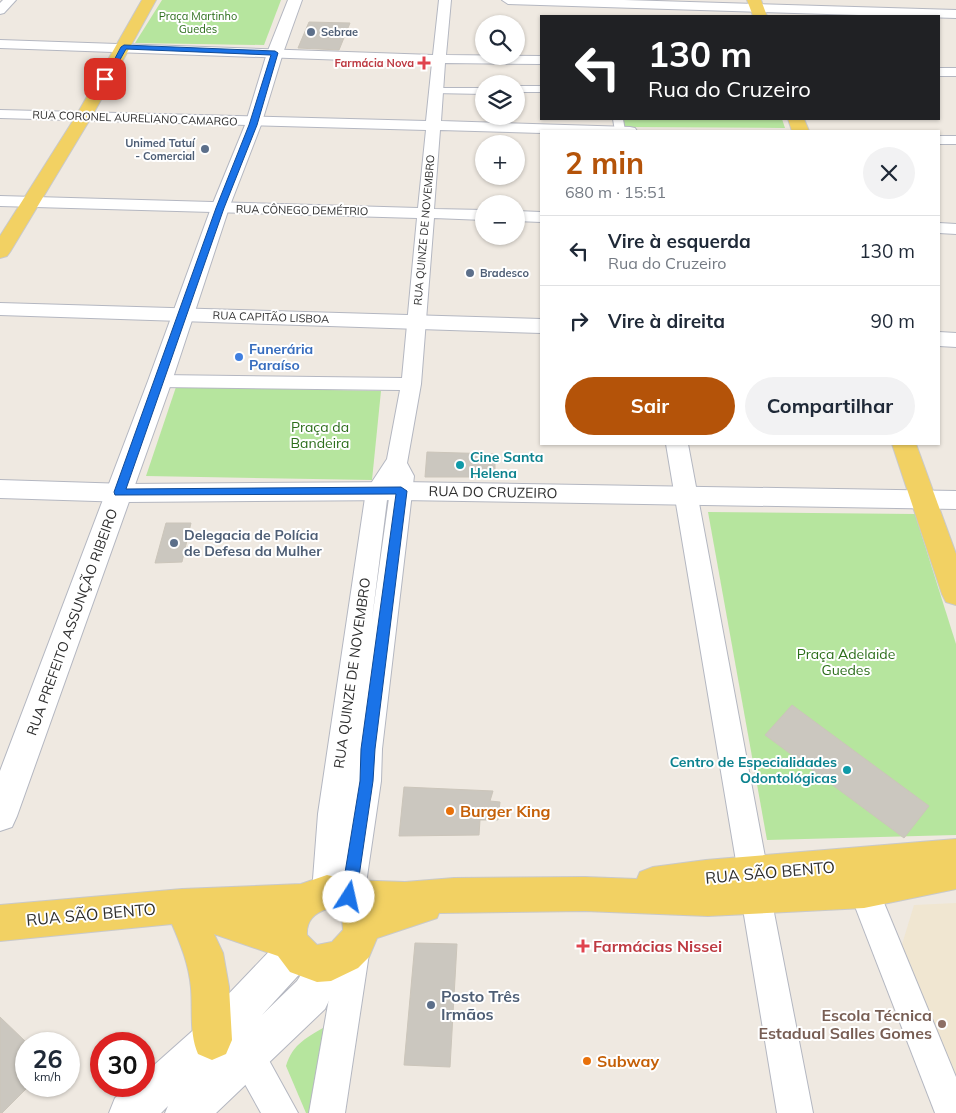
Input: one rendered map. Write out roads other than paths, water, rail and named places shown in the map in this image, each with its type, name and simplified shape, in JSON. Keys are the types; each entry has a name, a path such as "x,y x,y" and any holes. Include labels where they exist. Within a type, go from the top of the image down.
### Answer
{"main road":[{"path":"0,252 84,116 149,0"},
{"name":"RUA PREFEITO ASSUNÇÃO RIBEIRO","path":"0,816 160,381 220,208 254,121 275,53 295,0"},
{"name":"RUA CAPITÃO LISBOA","path":"0,309 540,326"},
{"path":"940,339 956,340"},
{"path":"904,445 956,594"},
{"name":"RUA DO CRUZEIRO","path":"0,489 119,492 389,491 956,500"},
{"name":"RUA SÃO BENTO","path":"0,923 182,906 326,927 391,917 454,895 585,894 708,900 754,885 956,855"},
{"path":"864,891 956,873"},
{"name":"RUA SÃO BENTO","path":"754,885 864,891 956,884"},
{"path":"182,906 204,953 210,987 212,1040"},
{"path":"130,1113 212,1040 326,927"},
{"path":"186,1113 311,995 326,927"}],"street":[{"path":"0,10 10,0"},
{"name":"RUA QUINZE DE NOVEMBRO","path":"326,1113 326,927 366,790 389,491 403,476 398,460 411,384 439,59 446,0"},
{"path":"508,0 951,14"},
{"path":"933,0 951,14 956,29"},
{"path":"601,2 603,15"},
{"path":"0,44 439,59 540,60"},
{"path":"940,72 956,72"},
{"path":"437,89 475,90"},
{"path":"525,90 540,91"},
{"name":"RUA CORONEL AURELIANO CAMARGO","path":"0,114 434,124 593,130"},
{"path":"940,140 956,140"},
{"name":"RUA CÔNEGO DEMÉTRIO","path":"0,201 475,215"},
{"path":"525,216 540,217"},
{"path":"940,228 956,229"},
{"path":"160,381 411,384"},
{"path":"677,445 795,1113"},
{"path":"864,891 953,1113"},
{"path":"212,1040 248,1056 280,1113"}],"place":[{"name":"Sebrae","path":"311,32"},
{"name":"Farmácia Nova","path":"424,63"},
{"name":"Unimed Tatuí - Comercial","path":"205,149"},
{"name":"Bradesco","path":"470,273"},
{"name":"Funerária Paraíso","path":"239,357"},
{"name":"Cine Santa Helena","path":"460,465"},
{"name":"Delegacia de Polícia de Defesa da Mulher","path":"174,543"},
{"name":"Centro de Especialidades Odontológicas","path":"847,770"},
{"name":"Burger King","path":"450,811"},
{"name":"Farmácias Nissei","path":"583,946"},
{"name":"Posto Três Irmãos","path":"431,1005"},
{"name":"Escola Técnica Estadual Salles Gomes","path":"942,1024"},
{"name":"Subway","path":"587,1061"}],"park label":[{"name":"Praça Martinho Guedes","path":"198,22"},
{"name":"Praça da Bandeira","path":"320,436"},
{"name":"Praça Adelaide Guedes","path":"846,662"}]}
